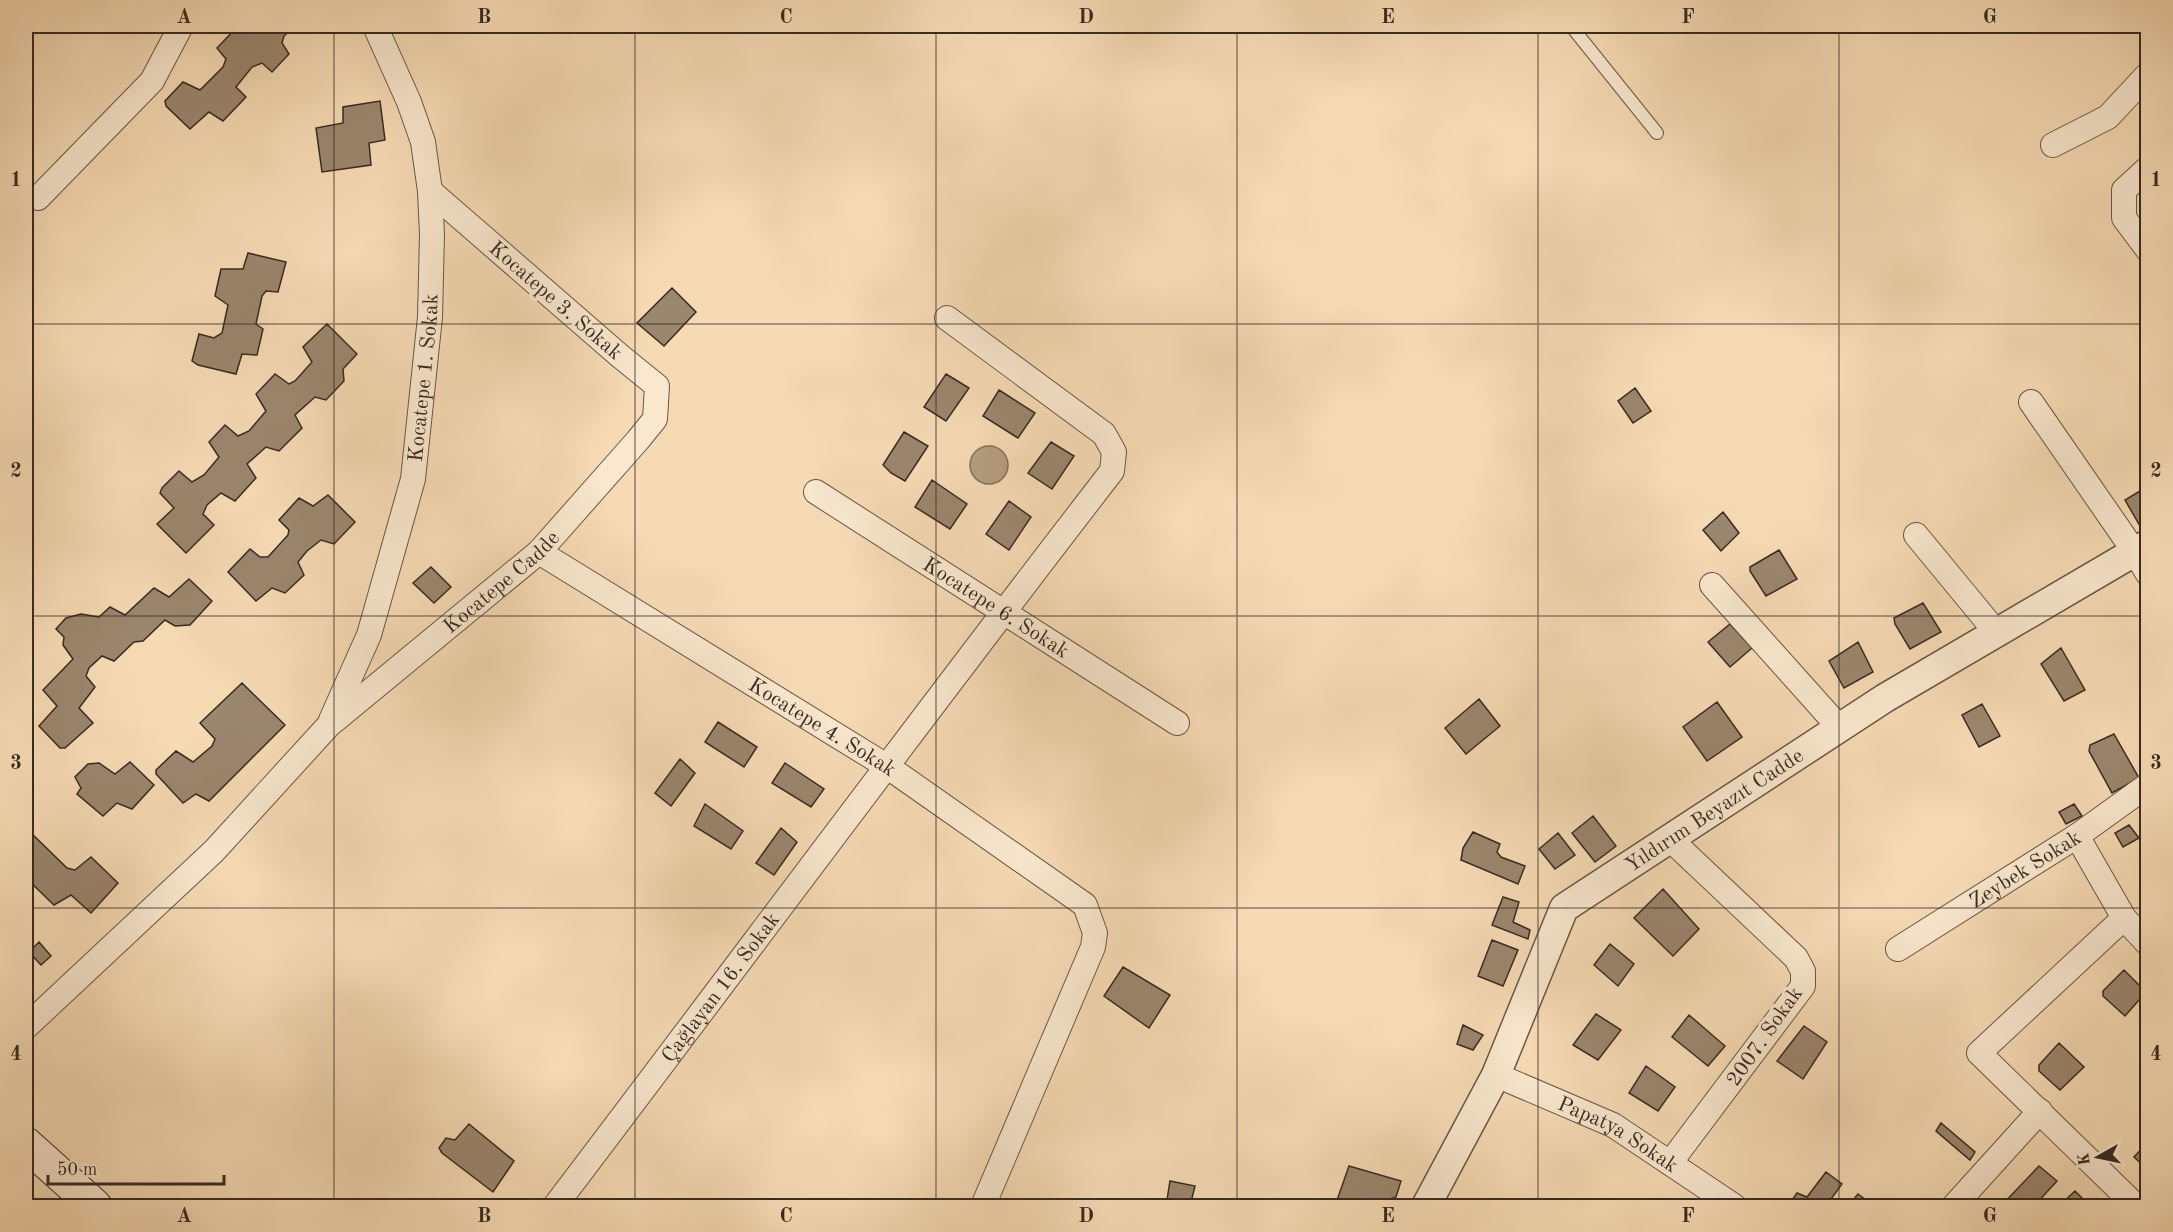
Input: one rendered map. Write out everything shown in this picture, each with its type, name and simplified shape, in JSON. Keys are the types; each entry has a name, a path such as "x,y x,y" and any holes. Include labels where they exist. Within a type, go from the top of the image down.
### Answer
{"main road":[{"path":"26,1144 95,1206"}],"street":[{"path":"38,198 152,81 181,26"},
{"name":"Kocatepe 1. Sokak","path":"329,725 369,635 413,479 430,317 432,235 430,191 423,141 409,102 375,26"},
{"path":"2053,146 2108,117 2148,74"},
{"path":"2148,168 2124,190 2124,218 2148,250"},
{"name":"Kocatepe 3. Sokak","path":"430,191 657,386 654,418"},
{"name":"Çağlayan 16. Sokak","path":"555,1206 888,767 1003,611 1112,471 1114,452 1104,434 947,318"},
{"path":"2031,402 2143,556"},
{"name":"Kocatepe Cadde","path":"329,725 539,552 638,441 654,418"},
{"name":"Kocatepe 6. Sokak","path":"816,492 1177,723"},
{"path":"1916,535 1996,632"},
{"name":"Kocatepe 4. Sokak","path":"539,552 888,767 1085,905 1095,933 1093,947 983,1206"},
{"name":"Yıldırım Beyazıt Cadde","path":"1426,1206 1496,1075 1564,908 1885,698 1996,632 2143,556"},
{"path":"1712,585 1839,728"},
{"path":"26,1027 214,851 329,725"},
{"name":"Zeybek Sokak","path":"1898,949 2077,836 2148,785"},
{"path":"2077,836 2124,918 2148,944"},
{"name":"2007. Sokak","path":"1670,839 1796,958 1803,971 1803,986 1671,1164"},
{"path":"2124,918 1979,1053 2136,1206"},
{"name":"Papatya Sokak","path":"1496,1075 1613,1125 1734,1206"},
{"path":"1954,1206 2040,1111"}],"lane":[{"path":"1571,26 1657,133"}],"shaded area":[{"path":"989,446 1002,452 1008,465 1002,478 989,484 976,478 970,465 976,452"}],"building":[{"path":"238,26 243,26 254,33 263,26 295,26 284,36 282,43 289,54 272,72 262,63 252,67 236,87 246,97 223,121 209,112 190,129 166,106 165,101 183,82 200,90 223,67 226,59 217,48"},
{"path":"380,101 385,140 369,143 371,165 322,172 316,128 343,123 343,107"},
{"path":"248,253 286,262 278,292 266,291 262,296 256,324 263,329 257,355 242,354 236,374 198,365 192,361 199,334 214,338 222,333 228,305 215,296 221,269 243,269"},
{"path":"672,288 696,312 664,346 637,323"},
{"path":"327,324 357,354 343,369 344,381 326,400 315,397 295,415 302,428 279,451 266,447 247,464 256,478 235,501 221,493 207,505 203,514 214,525 186,553 157,524 174,508 160,493 162,488 179,471 192,482 204,475 219,457 209,442 225,425 238,436 249,431 266,411 256,394 275,374 289,384 295,381 312,362 303,347"},
{"path":"946,374 969,388 946,421 924,407"},
{"path":"1635,388 1651,411 1633,423 1618,401"},
{"path":"999,390 1035,413 1018,438 983,416"},
{"path":"904,432 928,446 905,481 883,465"},
{"path":"1051,442 1074,456 1052,489 1028,473"},
{"path":"932,480 967,504 950,529 915,507"},
{"path":"2148,486 2148,521 2140,526 2125,500"},
{"path":"328,495 355,522 334,544 321,540 307,551 298,562 304,575 285,593 272,588 256,601 228,572 250,549 260,557 268,557 288,535 289,530 279,520 299,498 313,506"},
{"path":"1009,501 1031,517 1009,550 986,534"},
{"path":"1723,512 1739,533 1721,551 1703,530"},
{"path":"1779,550 1797,579 1766,596 1750,571 1750,567"},
{"path":"431,567 451,587 434,603 413,583"},
{"path":"189,579 212,601 190,625 175,626 165,620 143,641 134,642 114,661 102,656 89,668 86,676 95,687 79,708 93,723 65,748 60,748 39,726 57,706 43,690 73,659 63,645 64,637 56,629 66,618 81,614 99,617 110,607 125,615 154,588 169,597"},
{"path":"1923,603 1941,632 1910,649 1895,624 1894,618"},
{"path":"1730,624 1752,648 1730,667 1708,642"},
{"path":"1858,642 1873,672 1844,688 1829,661"},
{"path":"2061,648 2085,690 2064,701 2041,664"},
{"path":"242,683 285,725 209,801 196,794 183,803 156,774 156,770 176,751 193,762 212,746 215,739 200,723"},
{"path":"1479,699 1500,726 1466,754 1445,728"},
{"path":"1717,702 1742,737 1707,761 1683,727"},
{"path":"1982,704 2000,736 1979,747 1962,715"},
{"path":"718,722 757,747 744,767 705,742"},
{"path":"2114,734 2139,778 2112,793 2089,751 2090,745"},
{"path":"680,759 695,773 671,806 655,793"},
{"path":"130,762 154,785 132,809 117,803 103,816 77,794 81,788 75,777 88,764 99,763 115,774"},
{"path":"785,763 824,789 811,807 772,783"},
{"path":"705,804 743,831 731,849 694,826"},
{"path":"2074,804 2082,816 2066,824 2059,812"},
{"path":"1593,816 1616,846 1595,862 1572,833"},
{"path":"2129,825 2139,838 2123,847 2115,833"},
{"path":"26,828 67,868 75,870 91,857 118,883 91,913 71,895 54,905 26,878"},
{"path":"781,828 797,842 774,875 756,863"},
{"path":"1473,832 1500,844 1497,852 1501,857 1525,866 1518,884 1461,860 1463,848"},
{"path":"1558,833 1575,855 1555,869 1539,849"},
{"path":"1663,889 1699,929 1673,956 1634,918"},
{"path":"1503,897 1519,902 1513,922 1530,930 1528,939 1492,925"},
{"path":"1492,940 1518,950 1503,986 1478,976"},
{"path":"39,942 51,956 41,965 29,952"},
{"path":"1610,944 1634,964 1618,986 1594,965"},
{"path":"1123,967 1170,995 1149,1028 1104,996"},
{"path":"2124,970 2146,992 2125,1016 2103,996 2103,991"},
{"path":"1596,1014 1621,1030 1598,1060 1573,1045"},
{"path":"1689,1015 1725,1046 1708,1066 1672,1037"},
{"path":"1463,1025 1483,1035 1473,1050 1457,1044"},
{"path":"1804,1026 1827,1042 1803,1079 1777,1061"},
{"path":"2059,1043 2084,1067 2060,1090 2039,1071 2039,1065"},
{"path":"1646,1066 1675,1087 1658,1111 1629,1093"},
{"path":"1941,1123 1975,1152 1970,1160 1936,1131"},
{"path":"469,1124 514,1161 493,1192 442,1153 439,1148 446,1138 455,1140"},
{"path":"2148,1142 2148,1170 2134,1157"},
{"path":"1349,1166 1401,1181 1396,1197 1389,1199 1386,1206 1335,1206"},
{"path":"2039,1166 2057,1181 2034,1206 2001,1206"},
{"path":"1826,1172 1842,1184 1826,1206 1801,1206 1792,1200 1797,1193 1807,1197"},
{"path":"1170,1181 1195,1186 1190,1206 1166,1206"},
{"path":"2075,1191 2090,1206 2059,1206"},
{"path":"1858,1194 1874,1206 1848,1206"}]}
